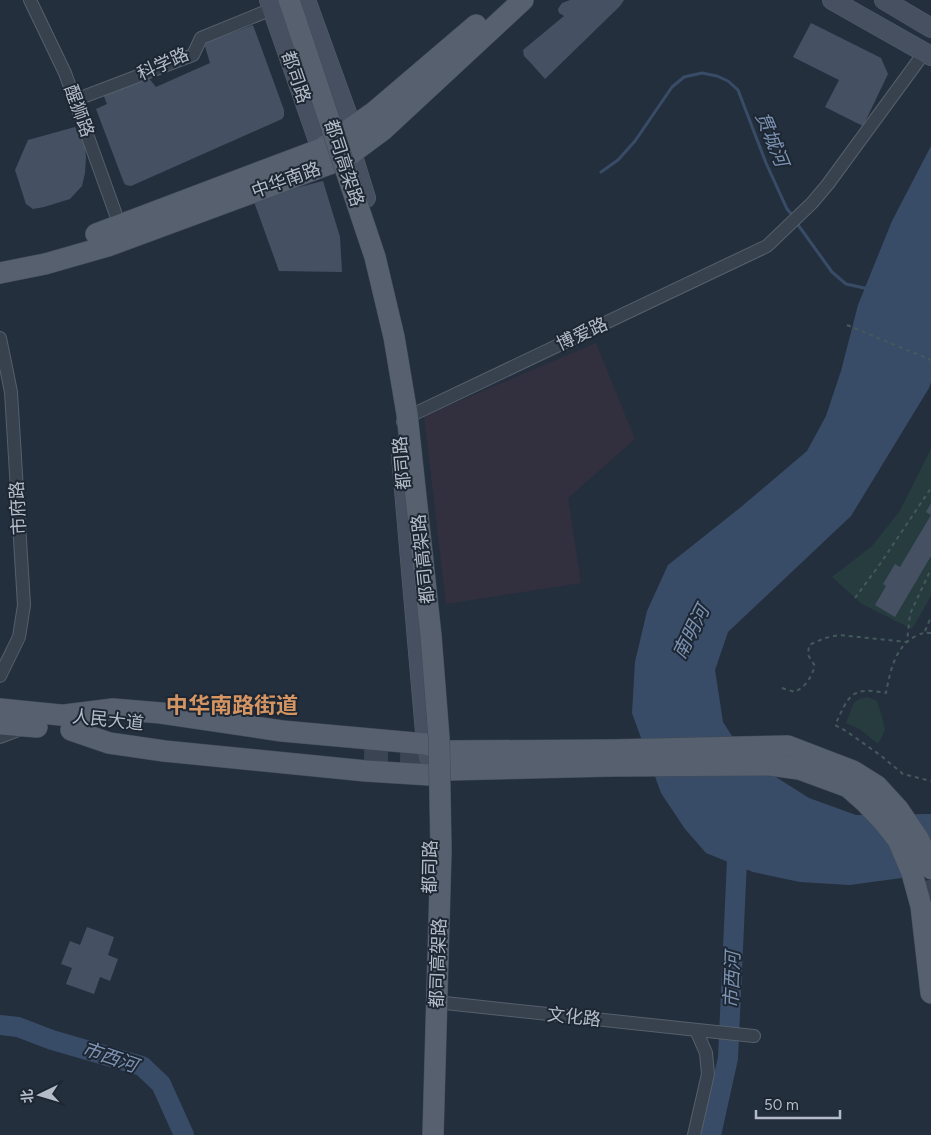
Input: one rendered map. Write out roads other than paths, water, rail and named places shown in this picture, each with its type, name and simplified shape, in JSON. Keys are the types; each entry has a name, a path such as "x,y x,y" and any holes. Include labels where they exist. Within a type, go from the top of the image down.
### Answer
{"main road":[{"name":"都司路","path":"306,0 352,127 336,155 369,268 386,338 399,425 426,744 429,757 442,765"},
{"path":"832,0 928,55"},
{"path":"884,0 931,28"},
{"name":"中华南路","path":"0,259 42,252 336,155 352,127 374,112 515,1"},
{"name":"中华南路","path":"0,273 45,264 108,246 336,155 383,130 515,1"},
{"name":"都司路","path":"277,3 336,155 384,255 402,325 416,413 440,635 448,738 442,765 431,850 433,1132"},
{"name":"都司高架路","path":"277,3 375,257 394,337 407,414 431,636 439,738 441,851 433,1132"},
{"path":"68,722 112,709 161,713 282,730 426,744 442,765"},
{"name":"人民大道","path":"11,718 68,722 298,751 365,756"},
{"path":"68,722 109,743 164,751 366,771 442,765 611,758 788,746 853,771 877,786 898,809 920,840 931,869"},
{"path":"611,758 770,765 799,769 848,787 884,822 898,840 912,873 921,906 931,993"},
{"name":"都司路","path":"433,1132 445,1003 449,851 442,765"}],"street":[{"name":"醒狮路","path":"30,0 65,73 120,226"},
{"name":"科学路","path":"75,100 193,54 201,38 277,3"},
{"name":"博爱路","path":"399,425 416,413 768,246 812,203 828,184 928,55"},
{"name":"市府路","path":"0,338 11,392 24,605 18,637 0,676"},
{"path":"0,696 11,718 0,737"},
{"name":"文化路","path":"445,1003 754,1036"},
{"path":"694,1135 708,1074 706,1053 699,1030"}],"water":[{"name":"南明河","path":"931,146 931,382 929,388 851,516 728,632 715,670 723,722 746,758 809,798 856,815 931,814 931,874 850,885 800,882 753,872 706,853 685,829 661,793 632,713 635,662 647,611 668,565 807,451 826,416 841,371 858,305 892,221"}],"waterway":[{"name":"贯城河","path":"601,172 618,160 635,141 672,87 684,77 702,73 717,76 728,81 738,90 766,163 787,209 793,216"},
{"name":"贯城河","path":"796,222 832,272 846,284 869,289"},
{"name":"市西河","path":"711,1135 728,1058 738,838"},
{"name":"市西河","path":"0,1025 18,1027 52,1040 142,1066 161,1084 184,1135"}],"tunnel":[{"path":"364,761 452,762"},
{"path":"914,847 926,875 931,898"}],"district":[{"name":"中华南路街道","path":"232,705"}]}
